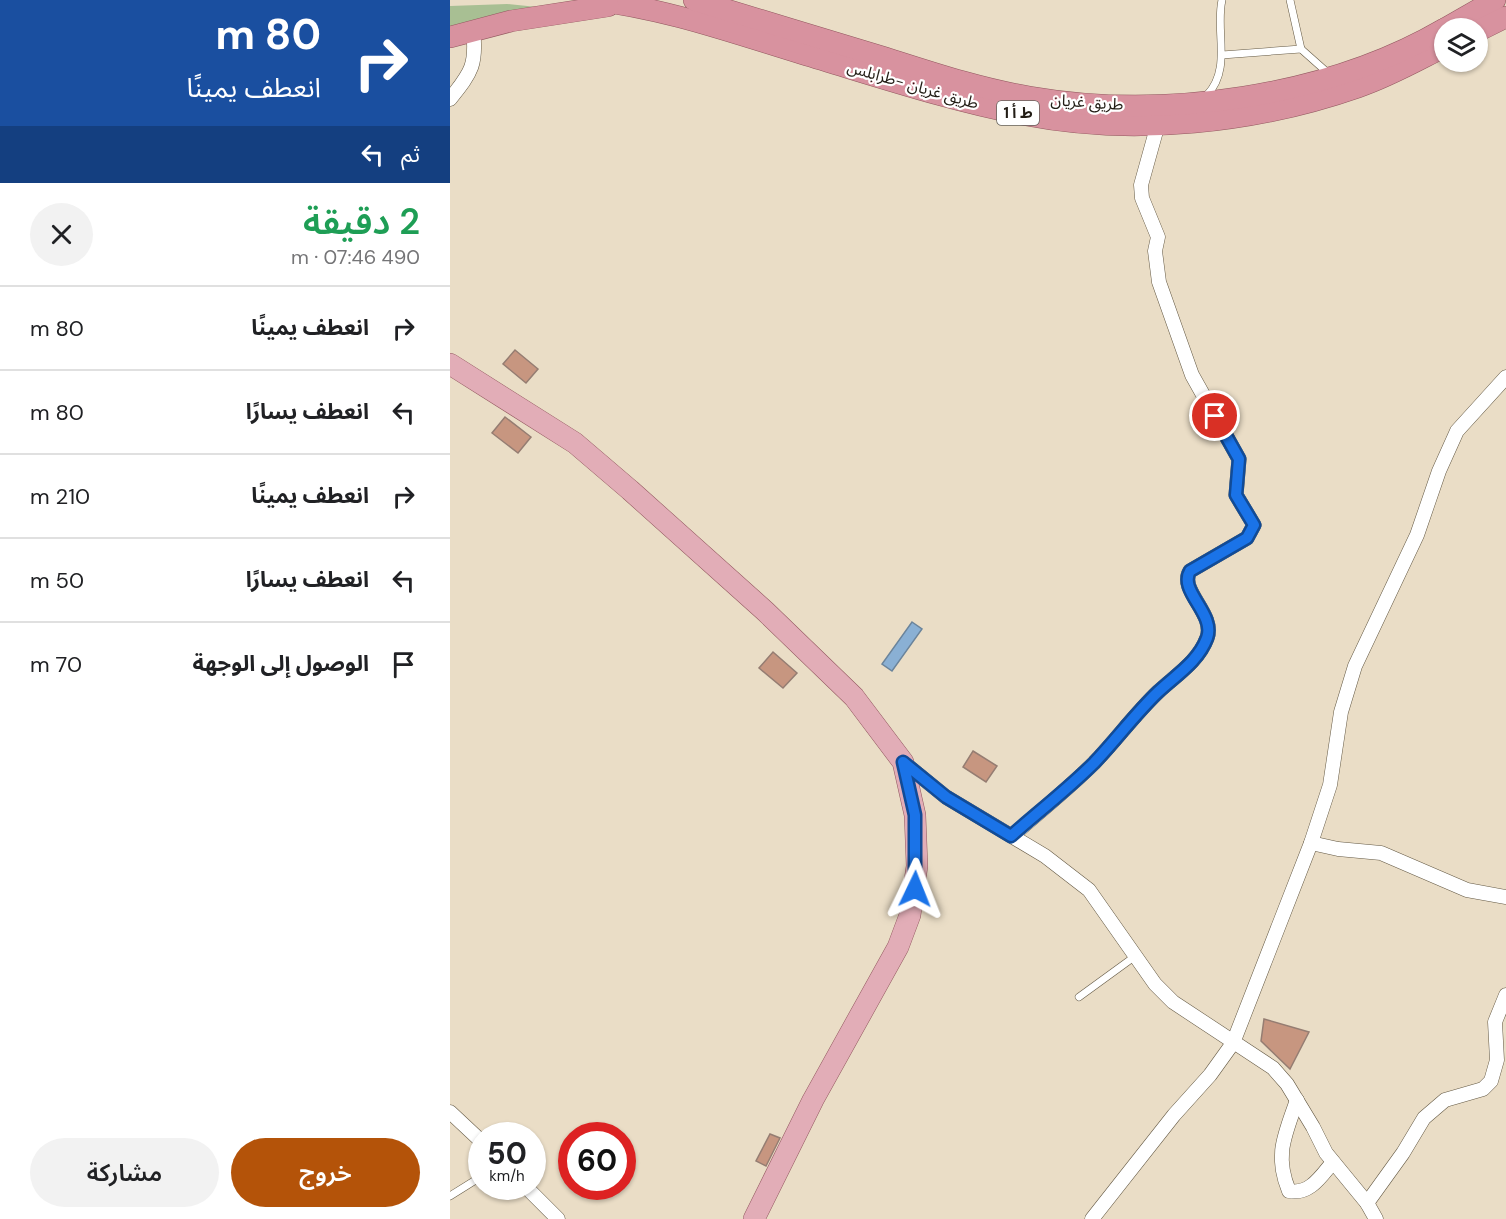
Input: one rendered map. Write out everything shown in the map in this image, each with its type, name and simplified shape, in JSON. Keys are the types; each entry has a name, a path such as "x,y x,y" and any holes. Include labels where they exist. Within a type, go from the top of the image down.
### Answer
{"highway":[{"name":"طريق غريان -طرابلس","path":"592,0 624,4 960,100 1017,113 1095,123 1158,124 1204,121 1295,106 1359,87 1434,52"},
{"name":"طريق غريان","path":"694,0 965,82 1031,98 1095,104 1200,103 1287,88 1332,77 1403,50 1434,34"},
{"path":"1456,18 1472,0"},
{"path":"450,37 473,29 624,4"},
{"name":"طريق غريان","path":"1483,18 1503,13"},
{"name":"ط أ 1","path":"1488,24 1503,13"}],"main road":[{"path":"450,364 575,443 630,490 772,618 854,697 903,762 915,815 916,866 910,915 898,947 813,1100 753,1219"}],"street":[{"path":"450,99 473,67 473,29"},
{"path":"1011,836 1092,765 1157,693 1190,665 1206,641 1208,627 1188,584 1187,575 1190,571 1247,538 1253,531 1254,525 1236,495 1239,459 1192,375 1159,282 1155,251 1158,237 1142,198 1141,185 1158,124"},
{"path":"1092,1219 1174,1115 1210,1075 1233,1042 1311,843 1330,785 1341,712 1355,666 1417,535 1439,471 1457,431 1506,377"},
{"path":"903,762 946,797 1046,856 1089,890 1134,957 1155,984 1173,1002 1273,1068 1297,1100 1333,1162 1367,1203 1376,1219"},
{"path":"1311,843 1381,854 1467,890 1506,897"},
{"path":"1367,1203 1403,1153 1424,1118 1445,1100 1483,1089 1491,1081 1497,1060 1495,1022 1506,995"},
{"path":"1297,1100 1280,1156 1281,1172 1289,1191 1298,1193 1310,1188 1333,1162"},
{"path":"450,1112 468,1129"},
{"path":"539,1200 557,1219"}],"lane":[{"path":"1200,103 1215,87 1222,55 1222,0"},
{"path":"1290,0 1301,49 1332,77"},
{"path":"1222,55 1301,49"},
{"path":"1079,997 1134,957"},
{"path":"450,1196 468,1185"}],"green space":[{"path":"507,4 537,7 450,30 450,6"}],"water":[{"path":"912,622 922,629 892,671 882,664"}],"building":[{"path":"515,350 538,369 526,383 503,364"},
{"path":"505,417 531,437 518,453 492,433"},
{"path":"773,652 797,673 783,688 759,668"},
{"path":"973,751 997,766 986,782 963,767"},
{"path":"1264,1019 1309,1032 1290,1069 1261,1041"},
{"path":"770,1134 780,1138 766,1166 756,1161"}],"route":[{"path":"915,889 915,815 903,762 946,797 1011,836 1092,765 1157,693 1190,665 1198,654 1206,641 1208,627 1207,620 1188,584 1187,575 1190,571 1247,538 1251,535 1254,525 1236,495 1239,459 1215,416"}]}
